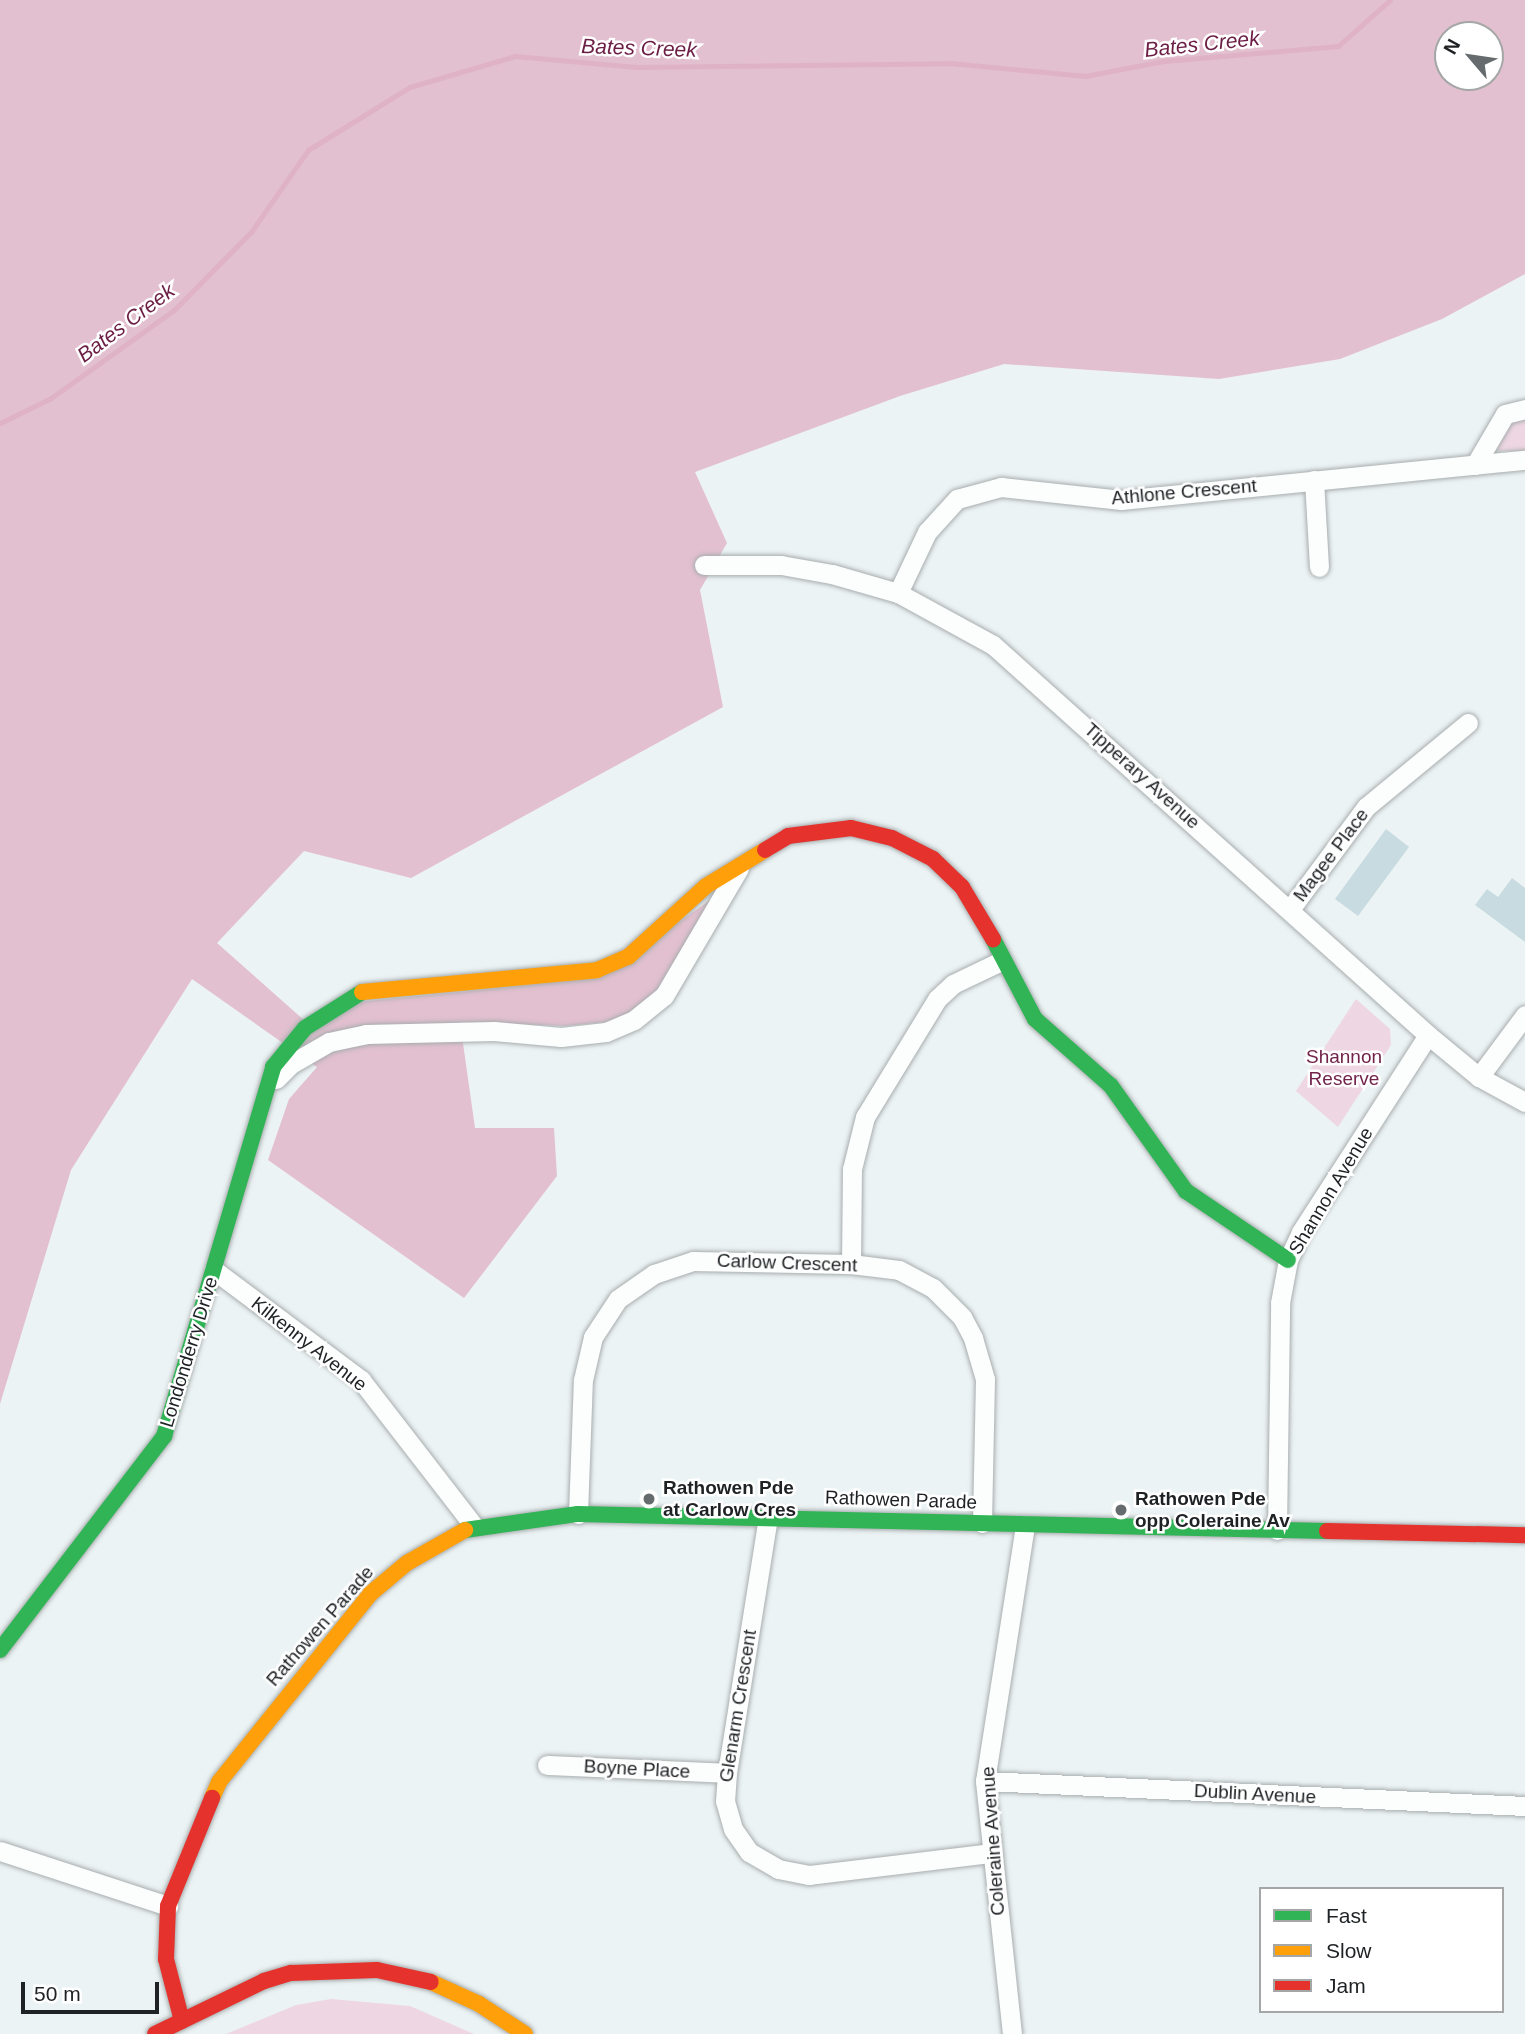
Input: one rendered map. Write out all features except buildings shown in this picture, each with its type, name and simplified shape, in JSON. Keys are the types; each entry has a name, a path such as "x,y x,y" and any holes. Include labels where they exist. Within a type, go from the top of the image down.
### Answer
{"street":[{"path":"1475,465 1505,414 1525,408"},
{"name":"Athlone Crescent","path":"898,593 927,532 957,499 1001,486 1121,500 1525,460"},
{"path":"1314,480 1319,567"},
{"name":"Tipperary Avenue","path":"704,565 781,565 898,593 993,645 1291,908 1428,1035 1479,1077 1525,1101"},
{"name":"Magee Place","path":"1291,908 1366,807 1468,723"},
{"name":"Londonderry Drive","path":"0,1650 164,1436 272,1067 305,1028 354,994 374,988 536,979 597,970 628,957 706,886 788,836 851,828 892,838 933,859 962,887 1035,1019 1111,1086 1186,1191 1288,1261"},
{"name":"Londonderry Drive","path":"265,1090 291,1064 329,1042 366,1034 494,1031 561,1037 606,1032 635,1020 664,996 743,861"},
{"path":"851,1264 852,1169 865,1117 937,999 953,984 1001,961"},
{"path":"1479,1077 1525,1015"},
{"name":"Shannon Avenue","path":"1277,1530 1280,1303 1288,1261 1301,1232 1428,1035"},
{"name":"Carlow Crescent","path":"578,1514 583,1380 593,1337 618,1299 653,1274 693,1261 851,1264 899,1270 933,1288 962,1317 973,1338 985,1379 982,1523"},
{"name":"Kilkenny Avenue","path":"214,1270 361,1380 473,1525"},
{"name":"Rathowen Parade","path":"181,2021 166,1959 167,1906 207,1805 232,1761 370,1594 407,1563 473,1525 578,1514 1525,1535"},
{"name":"Glenarm Crescent","path":"768,1517 727,1773 725,1801 733,1829 749,1852 778,1869 809,1875 991,1853"},
{"name":"Coleraine Avenue","path":"1012,2034 985,1781 1025,1525"},
{"name":"Boyne Place","path":"547,1765 727,1773"},
{"name":"Dublin Avenue","path":"985,1781 1525,1806"},
{"path":"0,1851 167,1906"},
{"path":"155,2034 291,1973 377,1970 425,1979 479,2004 525,2034"}],"green space":[{"path":"1525,414 1525,451 1499,451 1495,446 1505,426"},
{"name":"Shannon Reserve","path":"1356,999 1390,1029 1391,1045 1338,1127 1296,1091"},
{"path":"331,1999 410,2006 474,2034 226,2034 296,2005"}],"shaded area":[{"path":"0,0 1525,0 1525,274 1442,319 1340,359 1219,379 1004,364 900,396 695,472 727,543 700,590 723,707 411,878 304,851 217,943 314,1029 357,1002 600,978 710,900 659,989 633,1013 607,1022 565,1026 460,1022 475,1128 554,1128 557,1176 464,1298 268,1160 289,1099 317,1067 192,979 71,1170 0,1404"}],"waterway":[{"name":"Bates Creek","path":"0,423 51,398 174,310 251,232 308,150 410,87 515,56 637,67 950,63 1085,76 1164,61 1338,46 1390,0"}],"traffic: fast":[{"path":"993,939 1035,1019 1111,1086 1186,1191 1288,1260"},
{"path":"0,1650 164,1436 273,1067 305,1028 362,992"},
{"path":"465,1530 578,1514 1327,1531"}],"traffic: slow":[{"path":"362,992 597,970 628,957 706,886 765,850"},
{"path":"212,1798 219,1782 370,1594 407,1563 465,1530"},
{"path":"431,1982 479,2004 525,2034"}],"traffic: jam":[{"path":"765,850 788,836 851,828 892,838 933,859 962,887 993,939"},
{"path":"1327,1531 1525,1535"},
{"path":"182,2021 166,1959 168,1906 212,1798"},
{"path":"155,2034 264,1981 291,1973 377,1970 431,1982"}],"place":[{"name":"Rathowen Pde at Carlow Cres","path":"649,1499"},
{"name":"Rathowen Pde opp Coleraine Av","path":"1121,1510"}]}
